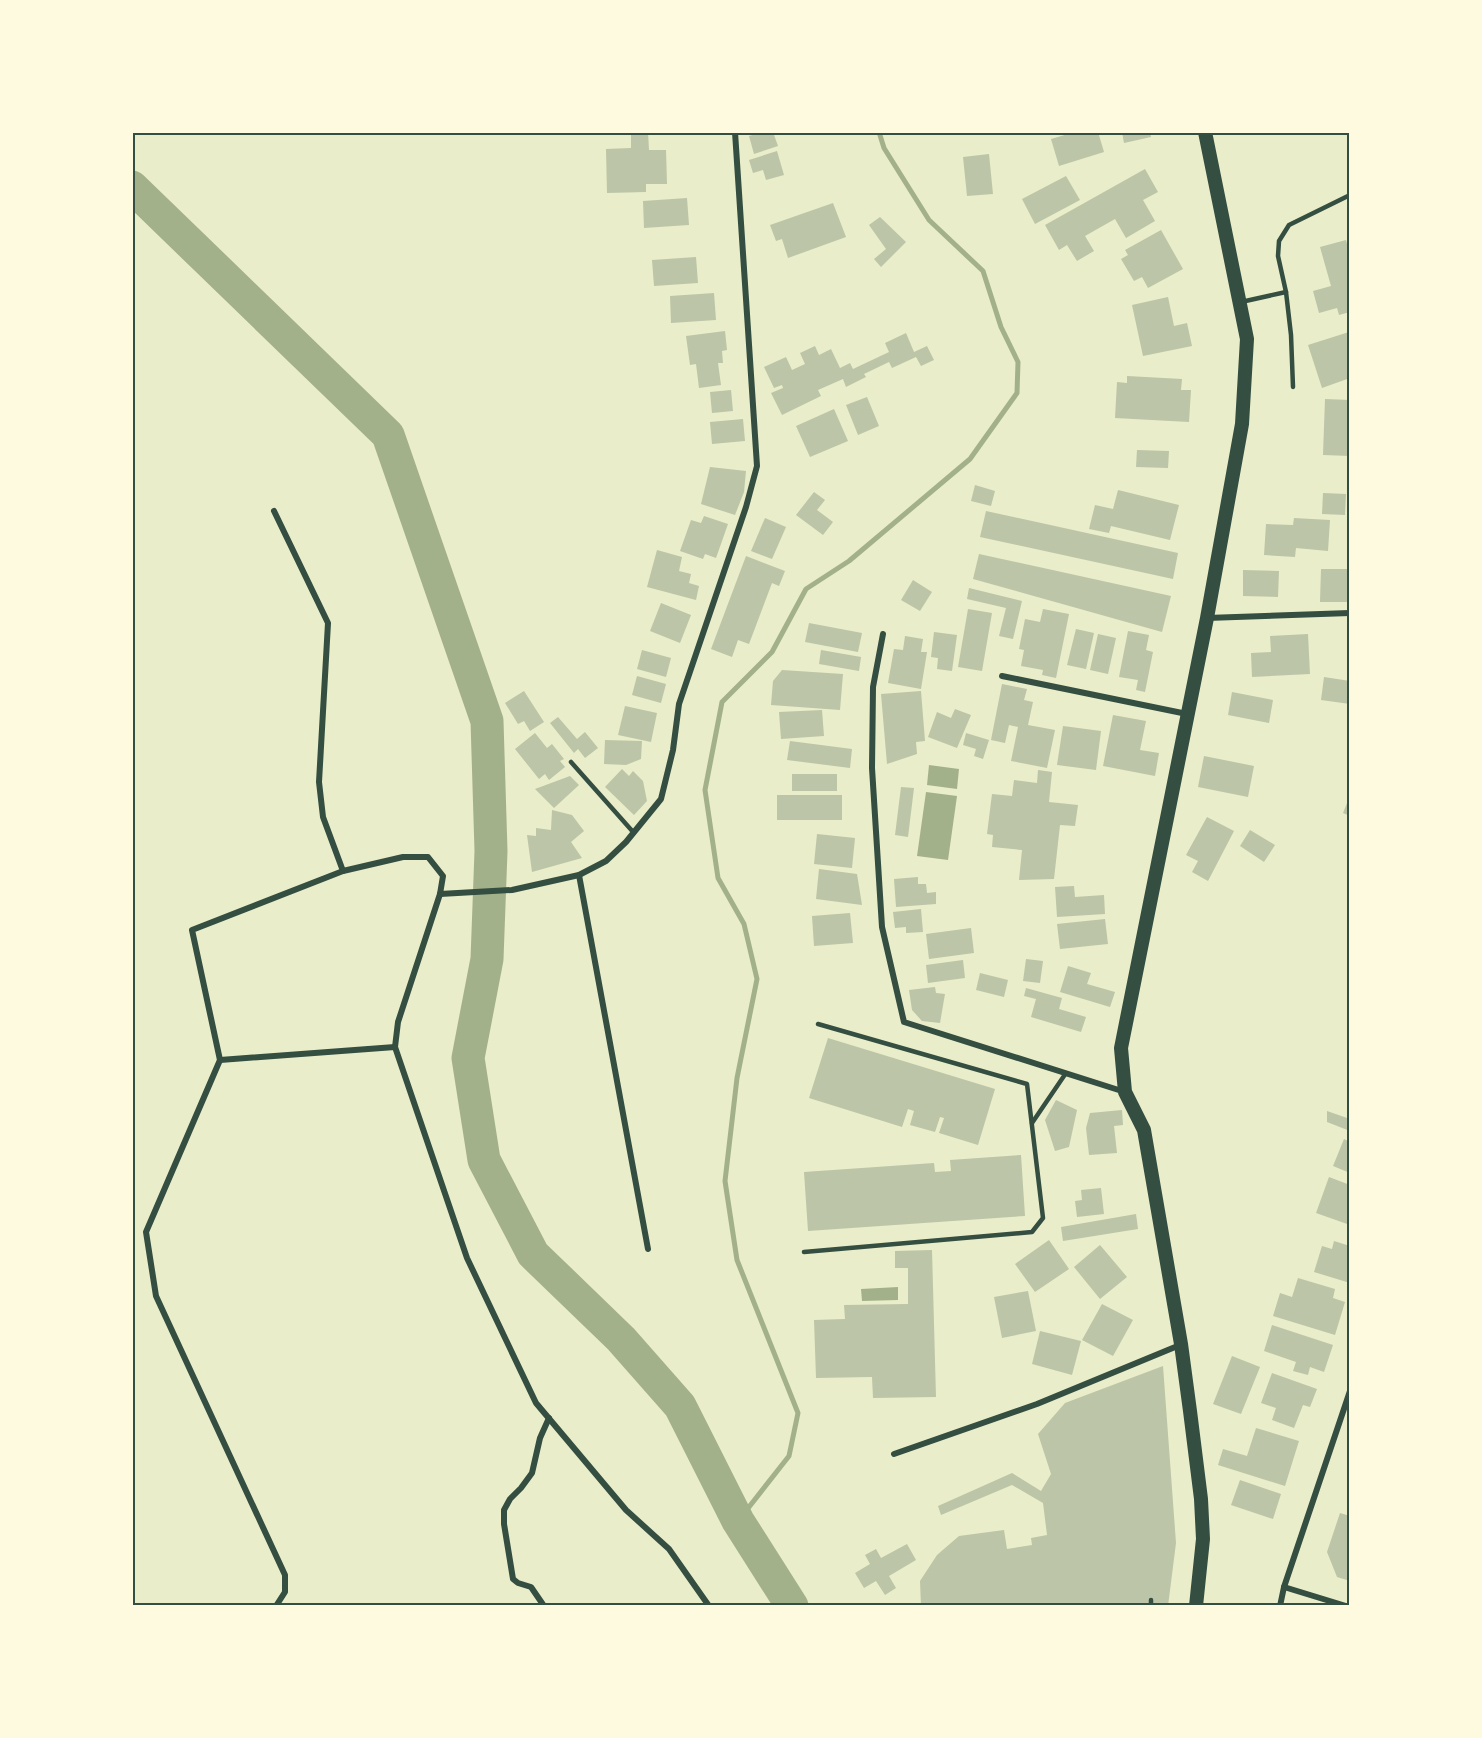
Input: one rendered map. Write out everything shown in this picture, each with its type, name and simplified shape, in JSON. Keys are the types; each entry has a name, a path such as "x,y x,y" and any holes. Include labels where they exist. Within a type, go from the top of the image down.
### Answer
{"main road":[{"path":"1196,1606 1203,1539 1201,1499 1181,1344 1144,1130 1125,1092 1121,1048 1207,618 1242,424 1247,339 1205,132"}],"street":[{"path":"440,894 512,890 579,875 606,861 634,833 661,799 673,750 679,704 746,507 757,466 735,132"},
{"path":"274,511 328,623 319,782 323,817 344,871"},
{"path":"1207,618 1350,613"},
{"path":"884,634 873,687 872,768 882,927 904,1022 1125,1092"},
{"path":"1002,676 1187,715"},
{"path":"276,1606 285,1592 285,1575 156,1296 146,1232 220,1060 192,930 344,871 403,857 428,857 443,876 440,894 398,1022 395,1047 467,1258 536,1403 626,1510 669,1549 709,1606"},
{"path":"579,875 648,1249"},
{"path":"220,1060 395,1047"},
{"path":"894,1454 1036,1404 1181,1344"},
{"path":"1280,1606 1284,1587 1350,1392"},
{"path":"544,1606 531,1587 513,1579 503,1517 510,1499 532,1473 540,1438 549,1418"},
{"path":"1284,1587 1346,1606"}],"lane":[{"path":"1293,387 1286,292 1278,256 1281,235 1289,225 1350,195"},
{"path":"1241,302 1286,292"},
{"path":"571,762 634,833"},
{"path":"804,1251 1032,1232 1043,1218 1027,1084 818,1024"},
{"path":"1032,1123 1066,1073"}],"shaded area":[{"path":"929,765 959,769 957,789 927,785"},
{"path":"926,792 957,796 948,860 917,856"},
{"path":"898,1287 898,1300 862,1301 861,1289"}],"building":[{"path":"648,132 649,150 666,150 667,184 646,184 646,192 607,193 606,149 631,148 631,133"},
{"path":"773,132 778,146 754,154 749,136"},
{"path":"1075,132 1098,132 1104,152 1059,166 1051,139"},
{"path":"1122,132 1150,132 1151,137 1124,143"},
{"path":"777,151 784,175 766,180 763,170 753,173 749,160"},
{"path":"989,154 993,194 967,196 963,157"},
{"path":"1145,169 1158,192 1143,200 1155,221 1126,238 1115,219 1085,236 1094,251 1077,261 1067,245 1059,250 1045,225"},
{"path":"1066,176 1080,200 1035,224 1022,199"},
{"path":"687,198 689,225 644,228 643,201"},
{"path":"833,203 846,237 788,258 782,239 776,241 770,225"},
{"path":"880,217 906,242 881,267 874,259 886,249 869,225"},
{"path":"1161,230 1183,269 1148,288 1142,277 1134,281 1121,259 1128,255 1125,250"},
{"path":"1346,240 1350,254 1350,312 1339,315 1337,308 1319,313 1313,291 1331,286 1320,247"},
{"path":"696,257 698,283 654,286 652,260"},
{"path":"714,293 716,320 671,323 670,296"},
{"path":"1168,297 1174,326 1187,323 1192,346 1143,356 1132,305"},
{"path":"725,331 727,350 722,351 723,363 718,363 721,385 699,388 696,364 690,365 686,336"},
{"path":"1349,332 1350,378 1322,388 1308,345"},
{"path":"906,333 914,352 927,346 934,360 921,366 916,357 892,368 889,362 864,374 866,377 846,387 843,379 818,390 821,396 782,415 771,393 783,388 782,385 774,388 764,367 786,357 792,370 805,364 800,353 815,346 819,355 831,349 840,368 850,363 853,369 889,352 885,343"},
{"path":"1127,376 1182,379 1181,390 1191,390 1189,422 1115,418 1117,382 1127,383"},
{"path":"731,390 733,411 712,413 710,392"},
{"path":"867,397 879,426 858,435 846,405"},
{"path":"1325,399 1350,400 1350,456 1323,455"},
{"path":"834,409 848,441 810,457 796,426"},
{"path":"743,419 745,441 712,444 710,422"},
{"path":"1137,450 1169,451 1168,468 1136,467"},
{"path":"710,467 746,471 744,492 735,515 701,504"},
{"path":"975,485 995,491 991,506 971,501"},
{"path":"1118,490 1179,505 1170,540 1111,526 1109,533 1089,529 1095,505 1113,509"},
{"path":"814,492 825,500 817,510 833,522 823,535 796,515"},
{"path":"1323,493 1346,494 1345,515 1322,514"},
{"path":"986,511 1178,553 1173,579 980,537"},
{"path":"704,516 728,524 716,558 705,554 703,559 680,551 691,520 701,523"},
{"path":"765,518 786,527 772,559 751,551"},
{"path":"1294,518 1330,520 1328,551 1296,548 1295,557 1264,555 1266,524 1293,525"},
{"path":"657,550 682,557 679,571 691,574 689,583 699,586 696,600 647,587"},
{"path":"979,554 1171,596 1162,632 973,579"},
{"path":"746,556 785,571 779,586 772,583 749,644 738,640 732,657 711,649"},
{"path":"1321,569 1350,569 1350,602 1320,602"},
{"path":"1243,570 1279,571 1278,597 1243,596"},
{"path":"913,580 932,592 920,611 901,600"},
{"path":"969,588 1022,601 1013,639 999,636 1006,608 967,599"},
{"path":"661,603 691,615 680,643 650,631"},
{"path":"968,609 992,613 982,671 958,667"},
{"path":"1043,609 1069,614 1056,678 1042,675 1043,670 1021,666 1024,650 1019,649 1025,619 1040,622"},
{"path":"809,623 862,633 858,652 805,642"},
{"path":"1076,629 1094,633 1086,669 1067,665"},
{"path":"1128,631 1149,635 1146,650 1153,652 1145,692 1136,690 1138,680 1119,677"},
{"path":"934,632 957,635 952,671 937,669 938,658 931,657"},
{"path":"1098,634 1116,638 1108,674 1090,670"},
{"path":"1308,634 1310,674 1252,677 1251,653 1271,652 1270,636"},
{"path":"905,636 923,639 921,652 927,652 921,689 888,683 894,649 903,650"},
{"path":"642,650 671,658 666,677 637,669"},
{"path":"821,650 861,657 859,671 819,664"},
{"path":"782,670 843,674 840,710 771,705 773,681"},
{"path":"637,676 666,684 661,703 632,695"},
{"path":"1324,677 1350,681 1350,704 1321,700"},
{"path":"1002,684 1027,689 1024,700 1033,702 1028,725 1055,730 1047,768 1011,761 1018,727 1009,725 1005,743 991,740"},
{"path":"524,691 544,722 530,731 524,721 518,724 505,703"},
{"path":"921,691 925,741 916,742 917,754 887,764 881,694"},
{"path":"1232,692 1273,700 1269,723 1228,715"},
{"path":"625,706 657,713 651,742 618,735"},
{"path":"955,709 971,715 957,748 928,737 937,712 951,718"},
{"path":"822,710 824,736 781,739 779,712"},
{"path":"1113,715 1146,721 1140,750 1159,753 1155,776 1103,766"},
{"path":"558,717 577,739 585,732 598,748 585,758 578,749 574,753 550,723"},
{"path":"1063,726 1101,731 1096,770 1057,765"},
{"path":"535,733 547,748 552,744 564,759 560,761 565,767 549,780 545,774 539,779 515,749"},
{"path":"966,733 989,740 983,759 974,756 976,749 963,745"},
{"path":"605,740 642,741 641,759 626,765 604,764"},
{"path":"790,741 852,749 850,768 787,760"},
{"path":"1204,756 1254,766 1248,797 1198,787"},
{"path":"622,769 629,776 633,771 643,781 647,801 634,815 605,787"},
{"path":"1038,770 1052,772 1049,802 1078,805 1075,826 1060,825 1054,879 1019,880 1022,850 992,847 993,835 987,834 992,794 1012,796 1014,780 1037,783"},
{"path":"792,774 837,774 837,791 792,791"},
{"path":"570,776 579,785 554,808 535,789"},
{"path":"901,787 914,788 908,837 895,835"},
{"path":"777,795 842,795 842,820 777,820"},
{"path":"1350,796 1350,816 1343,813"},
{"path":"552,810 572,815 584,831 571,842 582,858 532,872 527,835 536,836 536,828 551,830"},
{"path":"1207,817 1234,831 1208,881 1192,872 1198,861 1186,855"},
{"path":"1250,830 1275,845 1264,862 1240,846"},
{"path":"817,834 855,838 852,868 814,864"},
{"path":"819,869 857,874 862,905 816,899"},
{"path":"918,877 918,884 926,884 927,893 936,892 936,904 896,907 894,879"},
{"path":"1074,886 1075,897 1104,895 1105,914 1057,917 1055,887"},
{"path":"921,909 923,932 906,933 906,927 895,928 893,912"},
{"path":"850,913 853,943 814,946 812,916"},
{"path":"1105,919 1108,944 1060,949 1057,924"},
{"path":"971,928 974,953 929,959 926,934"},
{"path":"1026,959 1043,961 1040,983 1023,981"},
{"path":"963,960 965,978 928,983 926,965"},
{"path":"1068,966 1091,973 1087,984 1115,992 1110,1007 1060,992"},
{"path":"980,973 1008,980 1004,997 976,990"},
{"path":"935,987 936,993 945,994 940,1023 922,1021 912,1010 909,990"},
{"path":"1026,988 1062,998 1059,1009 1086,1017 1081,1032 1031,1017 1036,999 1024,996"},
{"path":"828,1038 995,1089 978,1145 939,1133 944,1118 940,1117 935,1132 910,1125 914,1111 908,1109 902,1127 809,1098"},
{"path":"1056,1100 1077,1110 1069,1147 1055,1151 1045,1120"},
{"path":"1122,1110 1123,1125 1114,1126 1117,1153 1089,1155 1086,1128 1090,1113"},
{"path":"1327,1111 1350,1119 1350,1131 1327,1122"},
{"path":"1344,1139 1350,1142 1350,1173 1333,1166"},
{"path":"1021,1155 1025,1216 808,1231 804,1172 934,1163 935,1172 951,1171 950,1160"},
{"path":"1329,1177 1350,1185 1350,1225 1316,1213"},
{"path":"1101,1188 1104,1214 1077,1217 1075,1201 1082,1200 1081,1190"},
{"path":"1136,1214 1138,1229 1063,1241 1061,1227"},
{"path":"1049,1240 1069,1269 1035,1292 1015,1264"},
{"path":"1334,1241 1350,1246 1350,1283 1314,1272 1322,1246 1332,1249"},
{"path":"1100,1245 1127,1277 1100,1299 1074,1267"},
{"path":"932,1250 936,1397 873,1398 872,1377 816,1378 814,1320 845,1319 844,1305 908,1304 908,1268 895,1268 895,1251"},
{"path":"1298,1278 1335,1289 1333,1298 1345,1302 1335,1335 1273,1316 1280,1293 1292,1297"},
{"path":"1028,1291 1036,1331 1002,1338 994,1297"},
{"path":"1102,1304 1133,1320 1113,1356 1082,1340"},
{"path":"1272,1325 1333,1345 1324,1372 1310,1367 1308,1375 1293,1371 1296,1362 1264,1351"},
{"path":"1040,1331 1081,1341 1072,1375 1032,1364"},
{"path":"1232,1356 1260,1367 1241,1414 1213,1404"},
{"path":"1163,1366 1176,1543 1168,1606 921,1606 920,1581 937,1555 959,1536 1004,1530 1007,1549 1032,1545 1031,1538 1047,1535 1043,1503 1012,1485 941,1515 938,1506 1012,1473 1041,1491 1051,1474 1038,1434 1065,1403"},
{"path":"1272,1373 1317,1389 1310,1407 1303,1405 1294,1428 1272,1420 1276,1408 1261,1403"},
{"path":"1256,1428 1299,1441 1285,1486 1218,1465 1223,1449 1247,1456"},
{"path":"1240,1480 1281,1494 1273,1519 1231,1505"},
{"path":"1340,1513 1350,1516 1350,1581 1337,1577 1327,1552"},
{"path":"907,1544 916,1560 889,1576 896,1588 885,1595 876,1581 864,1588 855,1573 870,1564 865,1555 876,1549 881,1558"}],"waterway":[{"path":"738,1521 789,1456 798,1413 737,1260 725,1181 737,1078 757,979 744,924 718,878 705,790 722,702 772,652 806,589 849,561 970,459 1017,393 1018,362 1001,327 983,271 929,220 884,148 879,132"},
{"path":"132,187 388,435 487,721 491,851 487,959 468,1058 484,1160 533,1254 621,1339 680,1406 738,1521 792,1606"}]}
